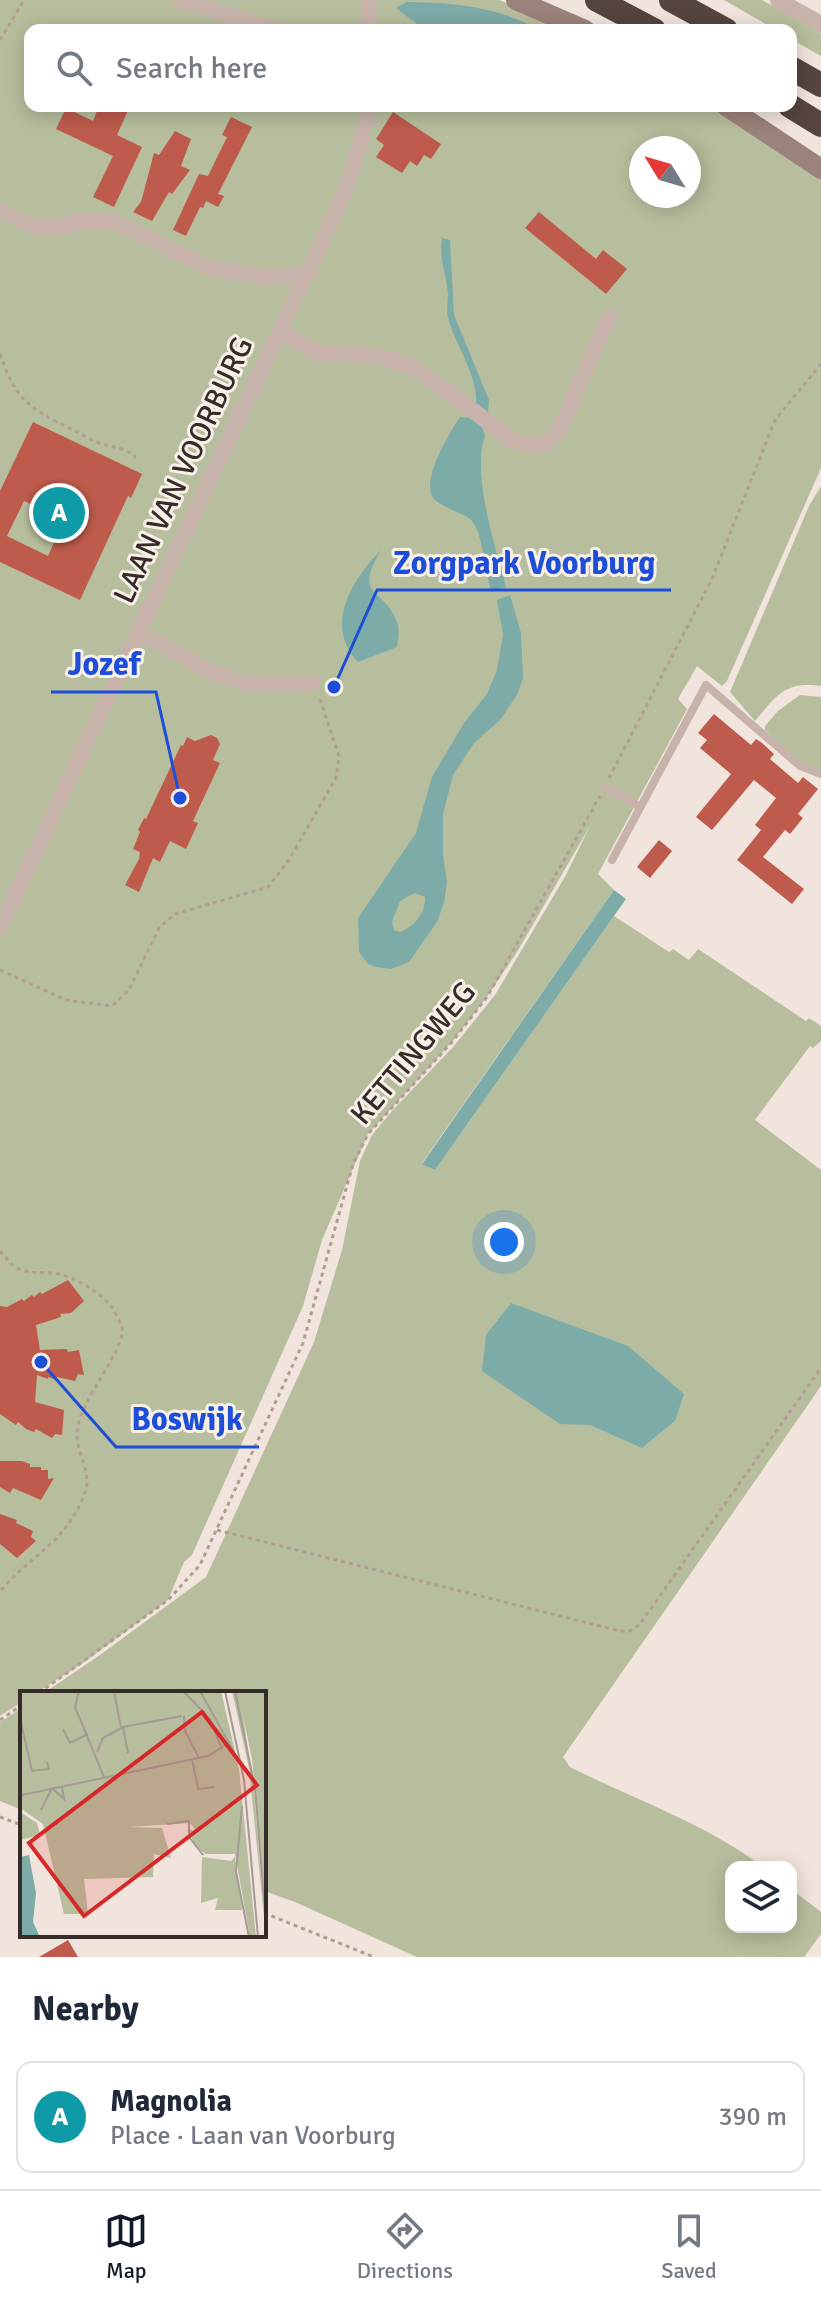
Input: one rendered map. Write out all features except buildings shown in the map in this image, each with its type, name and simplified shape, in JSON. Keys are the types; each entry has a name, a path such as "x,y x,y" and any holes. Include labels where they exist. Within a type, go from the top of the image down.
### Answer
{"highway":[{"path":"597,0 643,24"},
{"path":"671,0 715,24"},
{"path":"797,71 821,85"},
{"path":"797,110 821,125"}],"street":[{"path":"180,0 257,24"},
{"path":"368,0 370,24"},
{"path":"516,0 571,24"},
{"path":"778,0 821,24"},
{"name":"LAAN VAN VOORBURG","path":"0,927 309,272 343,196 368,112"},
{"path":"735,112 821,169"},
{"path":"0,211 36,227 112,221 208,267 270,278 309,272"},
{"name":"LAAN VAN VOORBURG","path":"280,331 318,353 377,356 414,367 487,423 514,441 531,445 545,443 558,433 609,317"},
{"name":"LAAN VAN VOORBURG","path":"137,633 204,669 243,683 312,683"}],"lane":[{"path":"612,860 706,685 800,766 821,774"},
{"path":"605,787 640,807"}],"path":[{"path":"0,40 24,0"},
{"path":"0,354 10,380 22,399 35,411 100,443 124,448 135,456 133,462"},
{"name":"KETTINGWEG","path":"42,1691 168,1600 200,1565 303,1343 353,1164 368,1134 452,1042 487,997 605,787 712,579 775,420 821,364"},
{"path":"0,970 66,1000 112,1006 129,990 159,928 175,914 268,887 287,863 336,778 339,756 322,703 312,683"},
{"path":"0,1251 20,1270 68,1276 97,1293 111,1306 122,1327 118,1349 96,1382 80,1418 77,1434 79,1454 87,1478 86,1490 78,1508 58,1536 0,1592"},
{"path":"217,1530 630,1631 640,1624 821,1368"},
{"path":"0,1720 20,1706"},
{"path":"0,1817 20,1824"},
{"path":"266,1914 374,1957"}],"green space":[{"path":"0,0 499,0 561,24 24,24 24,112 735,112 821,169 821,468 727,681 722,686 697,666 678,699 687,709 598,874 614,890 422,1163 435,1170 614,916 669,952 673,949 689,960 698,949 806,1021 809,1018 821,1026 821,1041 813,1048 810,1046 755,1120 821,1170 821,1386 563,1757 570,1767 694,1825 754,1861 725,1861 725,1933 797,1933 797,1894 821,1912 821,1934 804,1957 417,1957 266,1892 266,1691 47,1691 206,1577 314,1342 342,1250 360,1161 372,1135 454,1046 495,995 566,875 590,826 517,952 487,997 452,1042 368,1134 322,1240 303,1306 192,1555 184,1562 168,1600 83,1663 39,1691 20,1691 20,1703 0,1716","holes":["675,1421 643,1447 590,1425"]},
{"path":"724,0 762,0 821,33 821,56 797,42 797,24 766,24"},
{"path":"821,486 821,686 790,688 755,721 730,692 809,506"},
{"path":"800,695 821,697 821,778 813,775 765,730 778,711"},
{"path":"20,1709 20,1809 0,1801 0,1722"}],"water":[{"path":"406,2 475,7 528,24 417,24 396,8"},
{"path":"442,238 450,240 454,315 489,400 482,426 485,436 481,470 486,511 506,587 491,592 476,527 469,518 435,500 431,493 433,471 443,446 460,417 472,418 476,406 473,380 448,318"},
{"path":"381,550 369,577 370,585 397,622 397,647 358,662 348,648 342,618 360,575"},
{"path":"510,595 521,633 523,678 517,695 500,720 474,743 453,775 443,814 443,855 447,881 437,922 409,962 391,969 376,967 368,964 359,952 358,918 416,833 432,777 464,723 487,694 497,670 503,635 497,600","holes":["415,893 425,897 421,914 414,923 400,932 394,930 392,922 400,901"]},
{"path":"614,890 626,899 435,1170 422,1164"},
{"path":"511,1303 628,1346 684,1394 675,1421 642,1448 590,1425 560,1424 482,1371 486,1335"}],"place":[{"name":"Magnolia","path":"59,513"},
{"name":"Zorgpark Voorburg","path":"334,687"},
{"name":"Jozef","path":"180,798"},
{"name":"Boswijk","path":"41,1362"}]}
